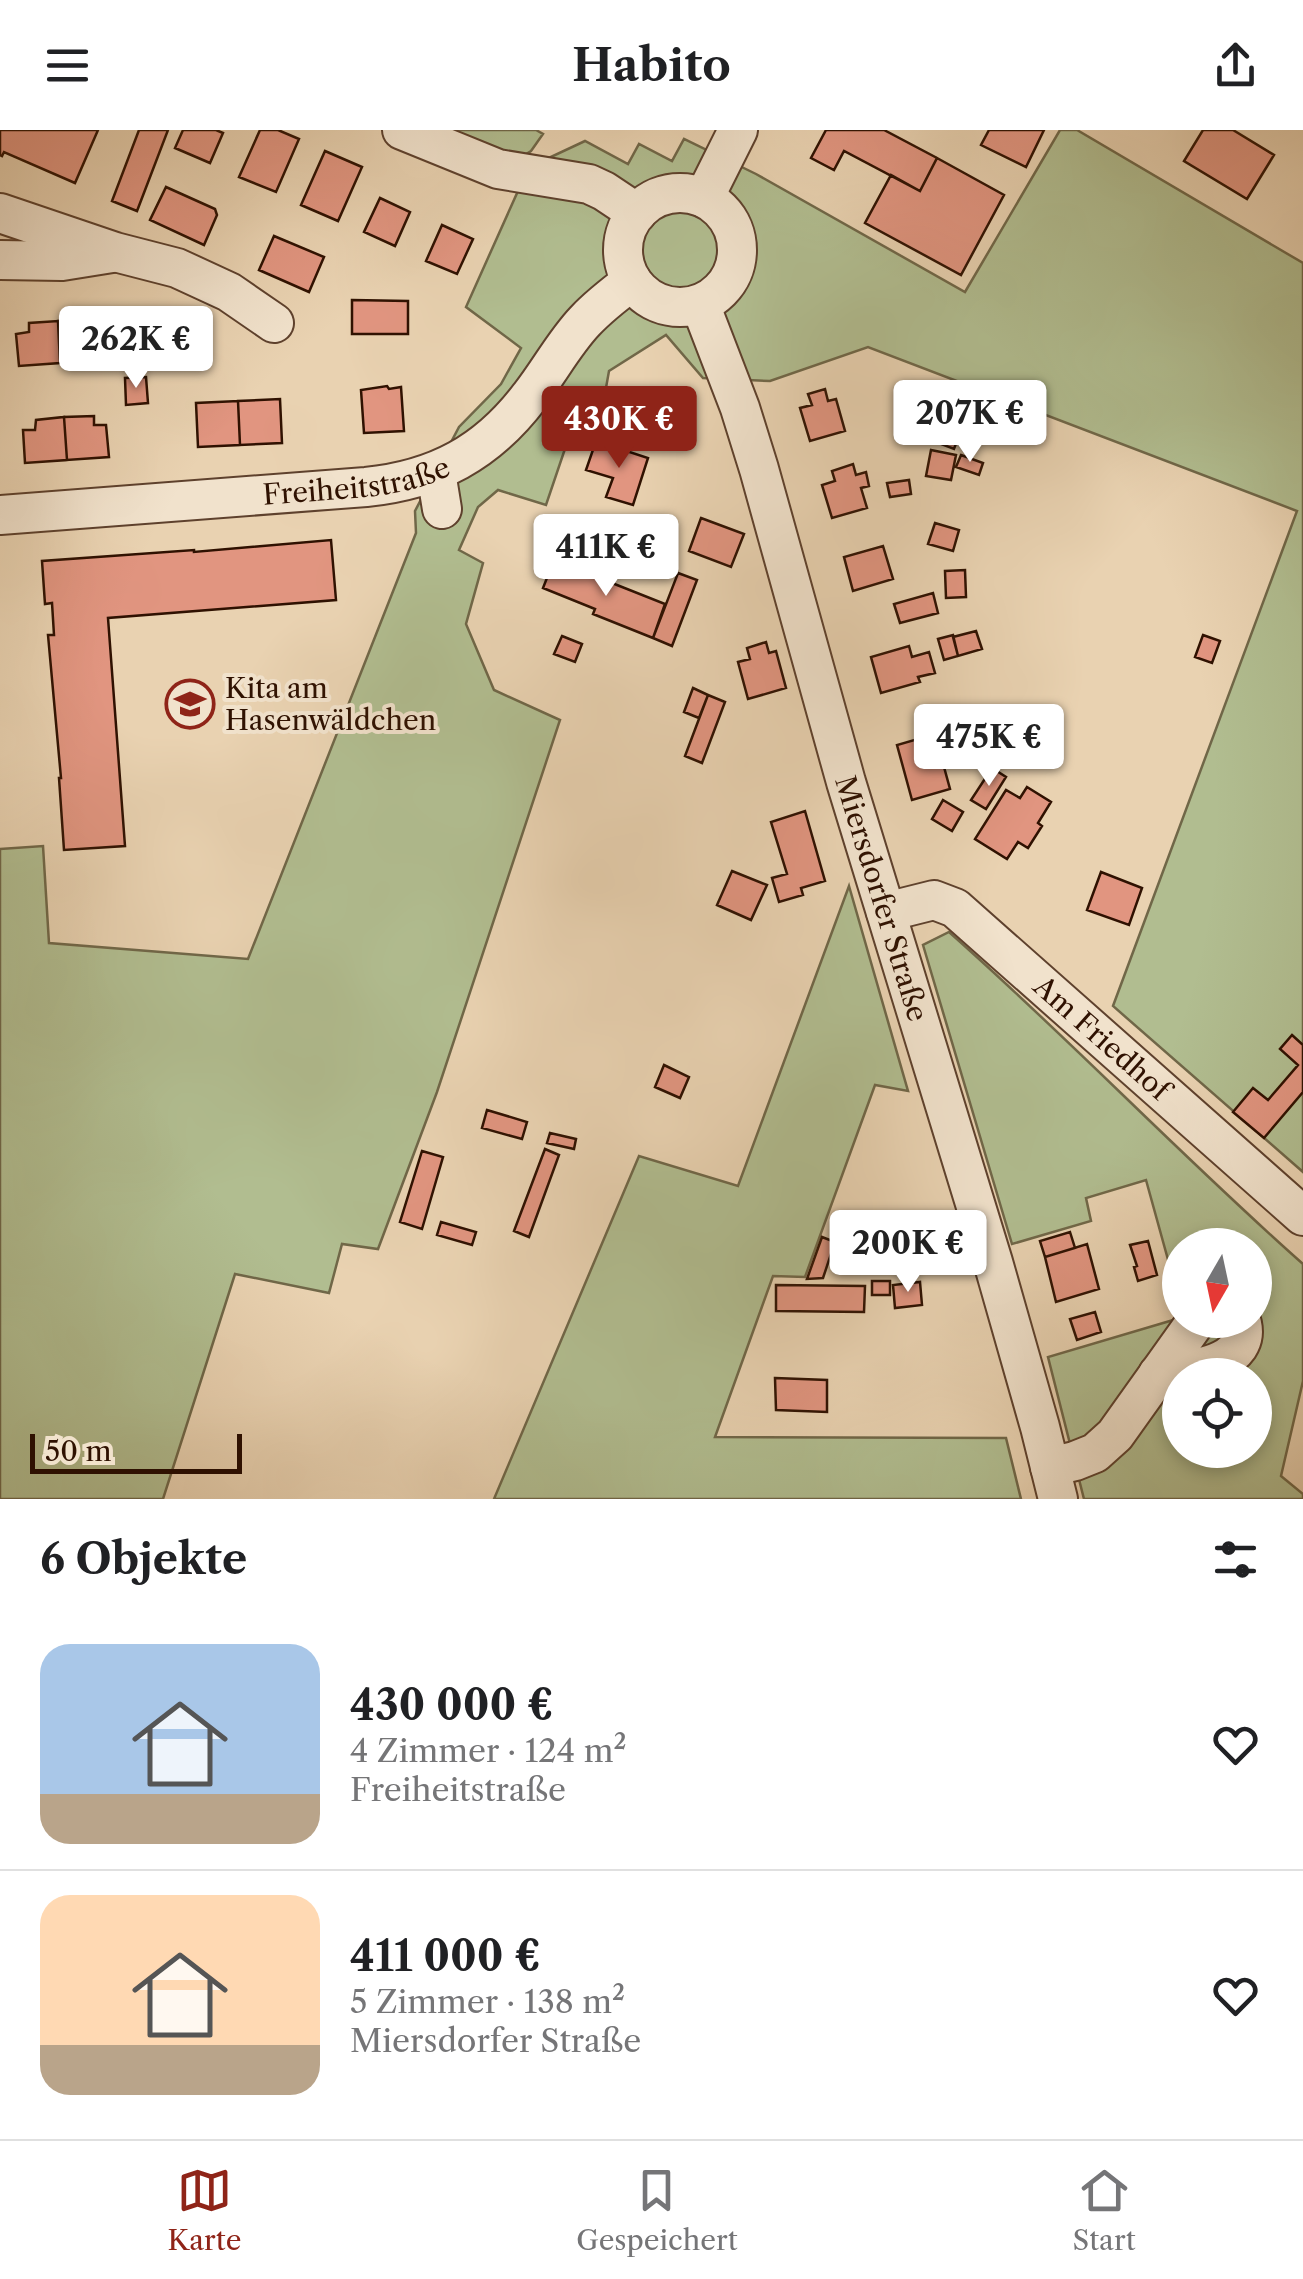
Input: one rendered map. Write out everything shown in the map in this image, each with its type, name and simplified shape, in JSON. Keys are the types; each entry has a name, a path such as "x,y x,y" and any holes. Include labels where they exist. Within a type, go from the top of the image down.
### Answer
{"street":[{"path":"402,130 498,168 589,184 637,213"},
{"path":"704,198 738,130"},
{"path":"692,194 704,198 723,211 735,232 738,256 730,279 700,304 680,307 648,297 627,270 623,246 630,223 656,198 692,194"},
{"path":"0,213 115,252 177,268 229,292 274,323"},
{"path":"0,260 62,261 115,252"},
{"name":"Freiheitstraße","path":"0,515 400,484 439,490 464,460 510,422 582,324 632,281"},
{"name":"Miersdorfer Straße","path":"700,304 759,469 842,767 992,1262 1054,1483"},
{"name":"Am Friedhof","path":"886,912 934,900 955,908 1303,1216"},
{"path":"1054,1483 1075,1461 1096,1453 1115,1435 1184,1338"},
{"path":"1158,1374 1206,1368 1226,1357 1242,1338"}],"green space":[{"path":"440,130 536,130 543,134 531,151 518,159"},
{"path":"1060,130 1077,130 1303,263 1303,1172 1113,1006 1297,511 868,347 770,381 703,378 666,335 609,371 597,438 570,434 546,505 498,490 478,507 459,550 483,563 466,624 494,690 560,720 437,1092 378,1249 342,1244 329,1293 235,1274 163,1499 0,1499 0,849 43,846 49,943 248,959 416,533 415,511 459,427 501,384 521,348 466,307 518,191 540,162 585,141 628,164 639,144 672,161 684,139 756,174 965,292"},
{"path":"849,886 908,1091 875,1085 805,1277 773,1276 715,1437 1006,1438 1021,1499 494,1499 639,1156 738,1186"},
{"path":"949,932 1264,1228 1162,1228 1162,1238 1146,1180 1086,1198 1091,1221 1012,1244 923,945"},
{"path":"1272,1235 1303,1264 1303,1381 1281,1476 1303,1494 1303,1499 1084,1499 1048,1357 1162,1323 1162,1338 1272,1338"}],"building":[{"path":"0,130 98,130 75,183 4,152 0,155"},
{"path":"139,130 168,130 137,211 112,201"},
{"path":"183,130 223,133 210,163 175,148"},
{"path":"260,130 278,130 299,139 276,192 239,177"},
{"path":"826,130 884,130 937,158 920,191 844,151 834,170 811,158"},
{"path":"989,130 1044,130 1026,167 981,145"},
{"path":"1203,130 1233,130 1274,155 1247,199 1184,161"},
{"path":"325,151 362,167 338,221 301,205"},
{"path":"937,158 1004,195 961,275 865,223 891,175 920,191"},
{"path":"166,187 215,209 217,215 204,245 150,220"},
{"path":"380,198 410,212 395,246 364,232"},
{"path":"442,225 473,239 457,274 426,261"},
{"path":"274,236 324,257 309,292 259,270"},
{"path":"352,300 408,301 408,334 352,334"},
{"path":"87,319 88,328 100,327 102,351 109,351 110,360 60,363 58,321"},
{"path":"58,321 60,363 19,366 16,334 29,332 29,323"},
{"path":"146,377 148,403 126,405 125,378"},
{"path":"401,387 404,431 364,433 361,390"},
{"path":"825,389 828,401 836,399 845,431 810,441 800,408 812,405 808,394"},
{"path":"940,393 971,404 954,449 923,437"},
{"path":"280,399 282,443 240,445 238,401"},
{"path":"238,401 240,445 198,447 196,403"},
{"path":"94,416 94,425 106,425 109,457 67,460 64,417"},
{"path":"64,417 67,460 25,463 23,430 35,430 36,420"},
{"path":"596,441 648,458 633,505 606,497 613,478 586,470"},
{"path":"931,450 956,455 951,480 926,476"},
{"path":"961,455 983,463 979,475 956,467"},
{"path":"853,464 856,475 866,472 869,486 861,488 867,508 832,518 822,485 835,481 832,471"},
{"path":"909,480 911,494 890,497 887,483"},
{"path":"701,518 744,534 731,567 689,551"},
{"path":"935,523 959,530 953,551 928,544"},
{"name":"Kita am Hasenwäldchen","path":"331,540 336,600 108,618 125,846 64,850 48,635 54,635 52,603 45,604 42,561"},
{"path":"883,546 893,579 853,591 844,557"},
{"path":"554,560 665,604 653,638 543,588"},
{"path":"965,570 966,597 946,598 945,571"},
{"path":"678,573 697,580 672,646 653,638"},
{"path":"933,593 938,613 900,623 894,604"},
{"path":"976,631 982,649 958,656 953,637"},
{"path":"953,635 958,656 944,660 938,639"},
{"path":"1203,635 1220,641 1212,663 1195,657"},
{"path":"562,636 582,644 575,662 554,654"},
{"path":"766,642 769,653 776,651 786,688 748,699 738,662 750,659 747,648"},
{"path":"909,646 912,657 929,652 935,673 918,677 920,682 881,693 871,657"},
{"path":"693,688 708,695 699,718 684,712"},
{"path":"708,695 725,702 702,763 685,756"},
{"path":"935,734 950,789 912,800 897,745"},
{"path":"992,768 1006,777 986,809 971,800"},
{"path":"1027,787 1051,802 1028,848 1018,842 1007,859 975,839 1006,790 1020,798"},
{"path":"943,800 963,812 952,831 932,819"},
{"path":"805,811 825,881 801,888 803,895 779,902 772,878 787,874 771,822"},
{"path":"732,871 767,885 751,920 717,905"},
{"path":"1101,872 1142,888 1129,925 1087,910"},
{"path":"1292,1035 1303,1045 1303,1092 1264,1138 1233,1112 1253,1088 1268,1100 1298,1065 1280,1049"},
{"path":"664,1065 689,1077 680,1098 655,1087"},
{"path":"487,1110 527,1122 522,1139 482,1128"},
{"path":"550,1133 576,1139 574,1149 547,1143"},
{"path":"545,1149 559,1155 529,1237 514,1231"},
{"path":"422,1151 443,1157 422,1229 400,1222"},
{"path":"925,1216 936,1252 896,1264 884,1226"},
{"path":"441,1222 476,1232 472,1245 437,1235"},
{"path":"1070,1232 1075,1248 1045,1257 1040,1241"},
{"path":"822,1237 835,1242 823,1278 807,1279"},
{"path":"1148,1241 1157,1275 1138,1281 1130,1245"},
{"path":"1087,1244 1099,1289 1056,1302 1045,1257"},
{"path":"872,1281 890,1281 890,1295 872,1295"},
{"path":"920,1282 922,1305 895,1308 893,1285"},
{"path":"776,1285 865,1286 864,1312 776,1311"},
{"path":"1095,1312 1101,1332 1077,1340 1070,1319"},
{"path":"775,1378 827,1380 827,1412 776,1410"}],"place":[{"name":"Kita am Hasenwäldchen","path":"190,704"}]}
